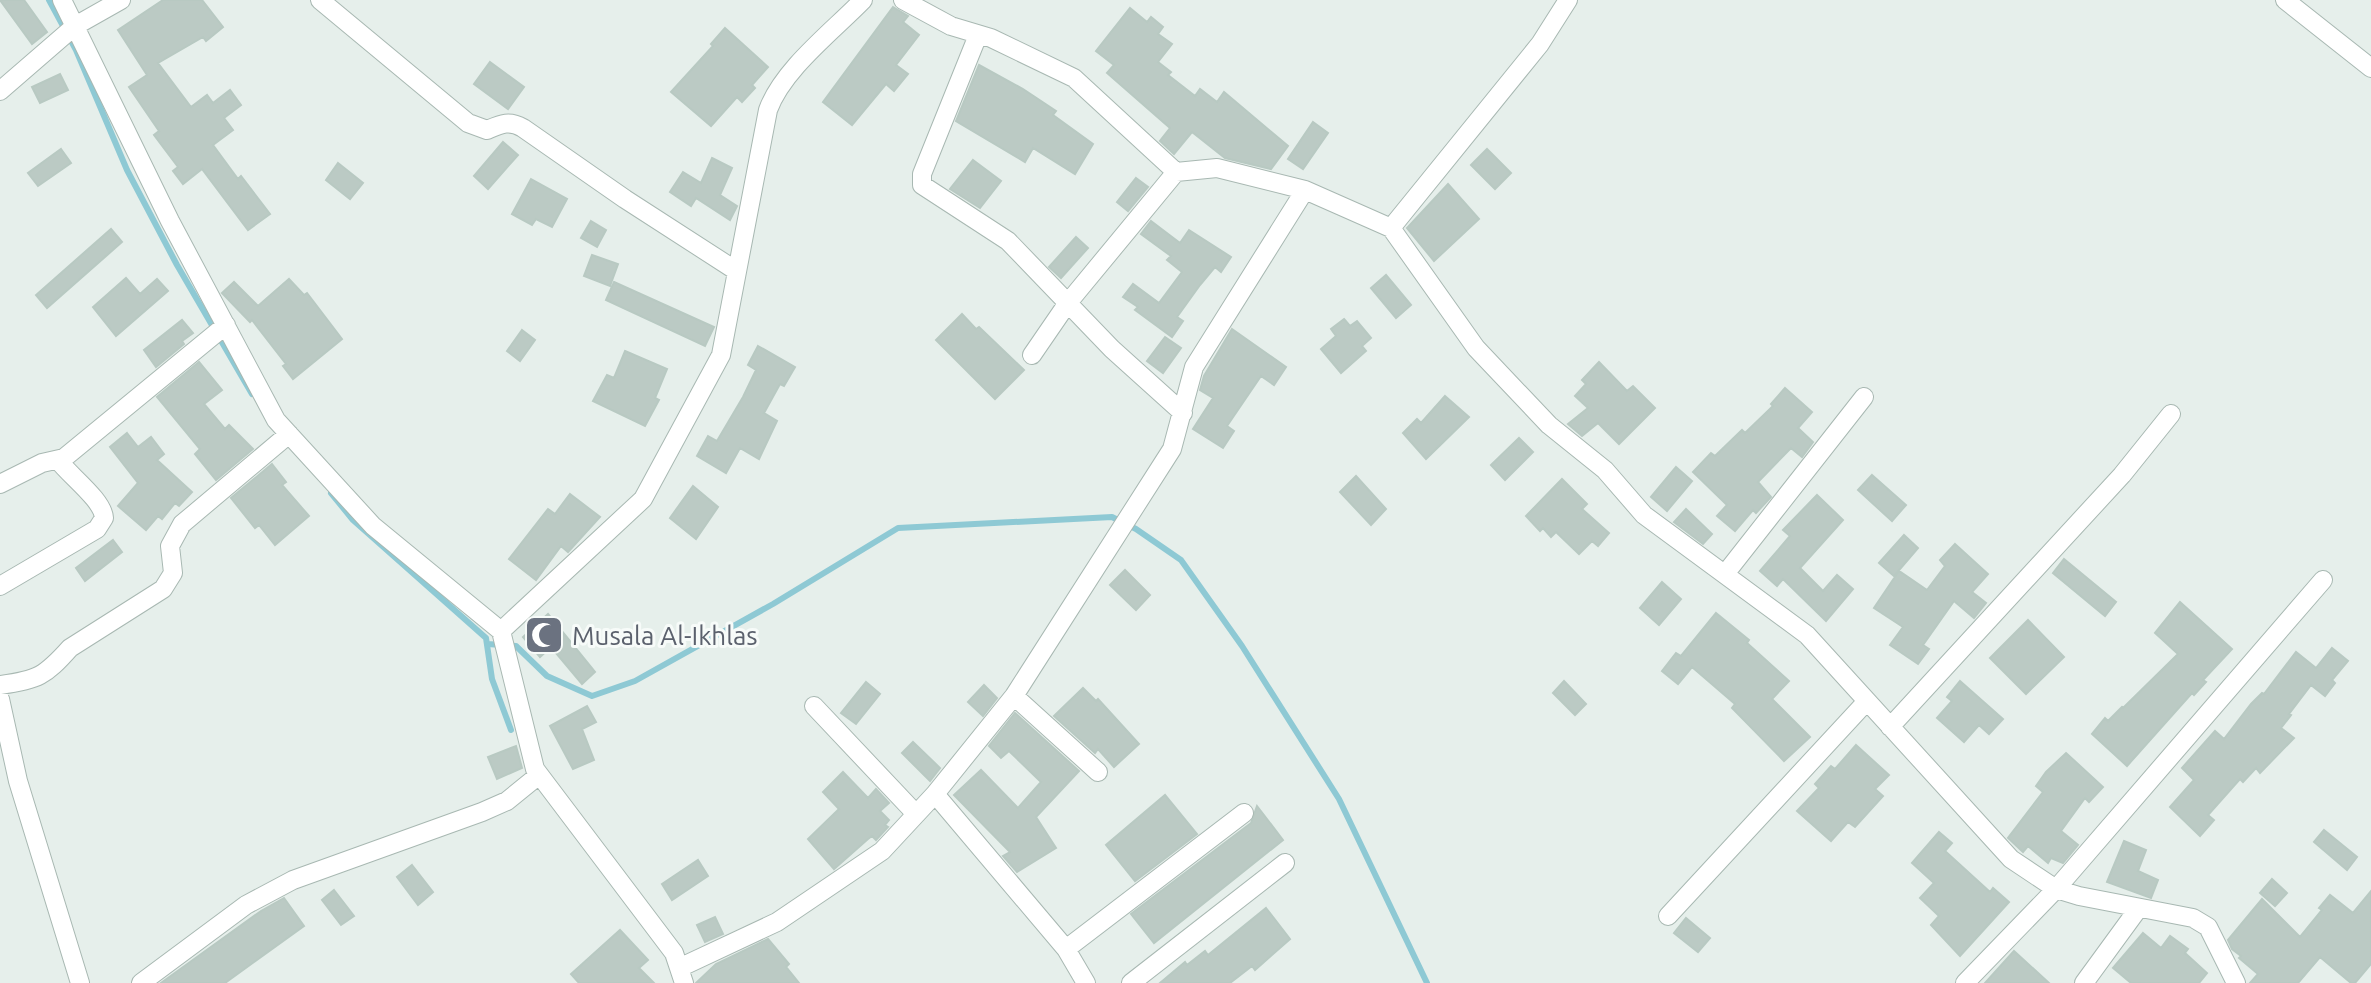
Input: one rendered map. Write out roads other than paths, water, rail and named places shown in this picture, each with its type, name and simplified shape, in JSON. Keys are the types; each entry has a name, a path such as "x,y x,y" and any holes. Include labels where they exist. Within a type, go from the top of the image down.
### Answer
{"street":[{"path":"62,0 170,221 276,420 373,526 501,631 535,769 674,953 681,976 777,922 882,851 935,794 1014,696 1172,449 1194,367 1305,190"},
{"path":"0,91 75,26 121,0"},
{"path":"320,0 468,123 487,130 513,122 735,270"},
{"path":"501,631 643,499 721,355 735,270 773,95 863,0"},
{"path":"903,0 951,26 991,38 1074,78 1176,172"},
{"path":"1391,228 1540,44 1568,0"},
{"path":"2295,3 2371,68"},
{"path":"978,35 922,174 922,185 1008,241 1112,349 1183,413"},
{"path":"1032,355 1067,304 1176,172 1217,168 1305,190 1391,228 1476,348 1549,425 1605,470 1644,515 1807,635 2011,859 2056,889 2138,909 2193,918 2208,927 2233,981"},
{"path":"0,484 42,463 64,458 226,325"},
{"path":"1725,574 1864,397"},
{"path":"1890,727 2122,475 2171,414"},
{"path":"0,685 42,675 60,662 70,648 163,589 173,573 170,546 182,524 289,434"},
{"path":"0,586 97,529 104,518 101,506 58,460"},
{"path":"1965,983 2056,889 2323,580"},
{"path":"1014,696 1098,772"},
{"path":"0,699 18,781 80,983"},
{"path":"1668,916 1867,701"},
{"path":"814,706 916,814"},
{"path":"141,983 246,905 293,880 482,812 507,801 539,775"},
{"path":"935,794 1066,949 1086,983"},
{"path":"1066,949 1244,813"},
{"path":"1131,983 1285,863"},
{"path":"2084,983 2138,909"}],"waterway":[{"path":"49,0 76,50 127,170 177,265 252,394"},
{"path":"331,493 353,520 486,638 492,679 511,730"},
{"path":"487,644 516,646 547,676 592,696 635,681 773,604 898,528 1112,517 1136,529 1181,560 1242,646 1339,799 1427,983"}],"place":[{"name":"Musala Al-Ikhlas","path":"544,635"}]}
